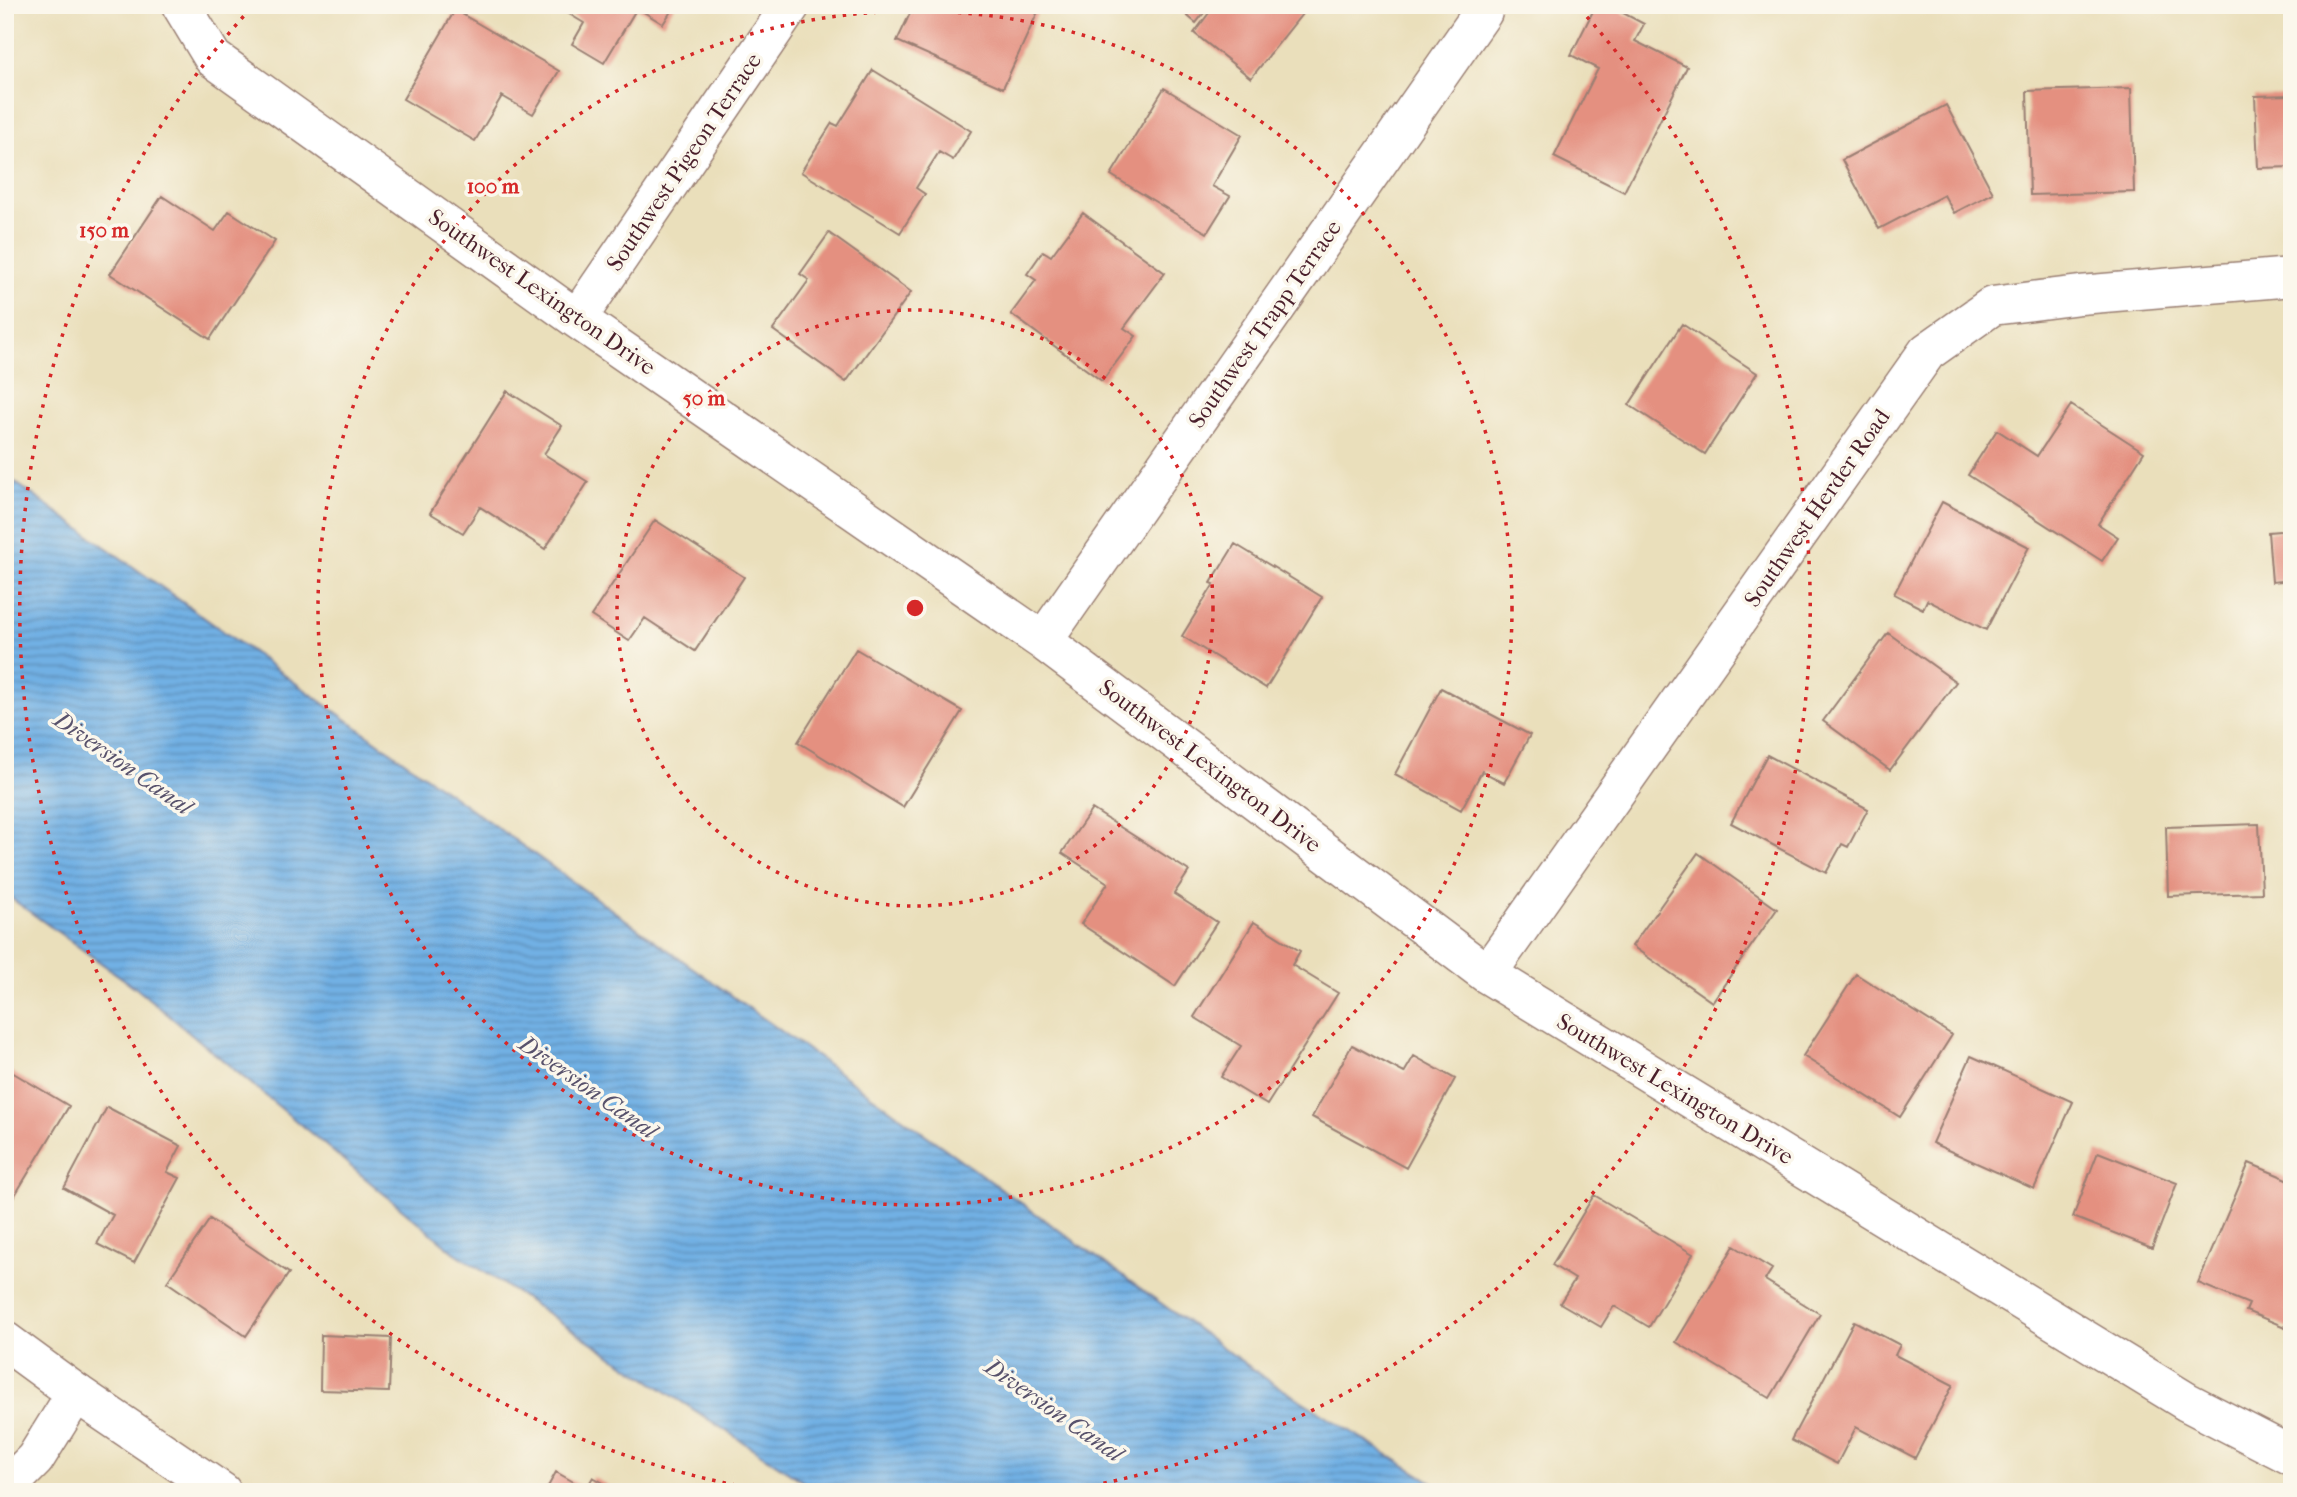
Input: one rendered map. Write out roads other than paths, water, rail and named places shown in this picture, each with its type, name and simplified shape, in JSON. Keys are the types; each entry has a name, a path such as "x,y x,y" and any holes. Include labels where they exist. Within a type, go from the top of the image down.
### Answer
{"street":[{"name":"Southwest Lexington Drive","path":"181,5 213,58 577,318 1043,641 1487,974 2187,1402 2292,1456"},
{"name":"Southwest Pigeon Terrace","path":"577,318 791,5"},
{"name":"Southwest Trapp Terrace","path":"1043,641 1483,12 1484,5"},
{"name":"Southwest Herder Road","path":"1487,974 1927,352 1992,306 2080,295 2292,277"},
{"path":"5,1340 76,1393 222,1492"},
{"path":"5,1489 35,1459 76,1393"}],"water":[{"name":"Diversion Canal","path":"5,475 1268,1380 1448,1492 819,1492 454,1252 136,988 5,894"}]}
